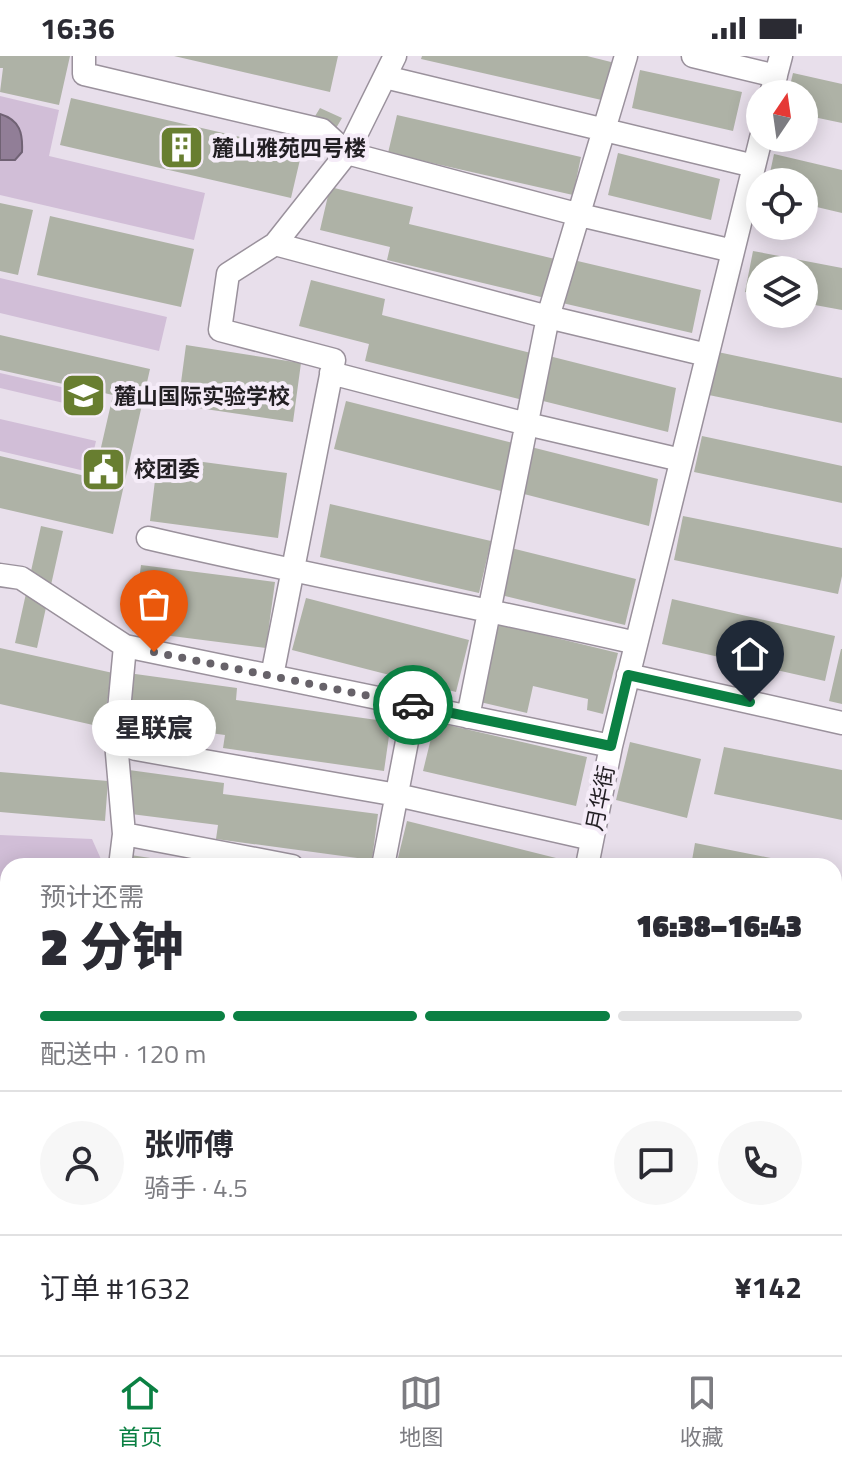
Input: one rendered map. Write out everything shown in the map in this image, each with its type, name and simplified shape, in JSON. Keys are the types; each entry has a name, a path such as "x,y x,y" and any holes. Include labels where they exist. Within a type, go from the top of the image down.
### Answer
{"street":[{"path":"84,56 84,74 322,130 347,153 580,215 733,251"},
{"path":"272,676 334,360 220,330 228,274 275,244 347,153 395,56"},
{"path":"468,717 548,317 626,56"},
{"path":"693,56 776,75"},
{"path":"385,77 754,166"},
{"path":"611,746 758,152"},
{"path":"275,244 548,317 707,355"},
{"path":"331,373 681,460"},
{"path":"148,538 294,572 488,609 636,643"},
{"path":"0,575 21,578 125,646 116,742 124,834 121,858"},
{"name":"月华街","path":"125,646 611,746 588,858"},
{"path":"628,675 842,723"},
{"path":"385,858 414,705"},
{"path":"116,742 136,749 397,795 592,839"},
{"path":"124,834 250,858"}],"shaded area":[{"path":"0,96 59,110 49,156 205,193 194,240 0,195"},
{"path":"0,114 12,120 21,133 22,152 15,160 0,160"},
{"path":"0,278 167,317 159,351 0,313"},
{"path":"0,373 105,397 102,412 0,388"},
{"path":"0,419 96,441 89,472 0,451"},
{"path":"0,835 92,839 100,858 0,858"}],"building":[{"path":"0,56 70,56 59,105 0,92 3,68 0,68"},
{"path":"174,56 338,56 330,92"},
{"path":"422,56 587,56 615,63 606,101 421,59"},
{"path":"640,70 742,92 733,131 632,108"},
{"path":"793,73 842,84 842,123 818,118 818,80 791,80"},
{"name":"麓山雅苑四号楼","path":"71,98 302,151 291,198 60,145"},
{"path":"320,108 342,118 322,152 300,141"},
{"path":"397,115 581,157 573,195 388,153"},
{"path":"618,153 720,179 711,220 608,195"},
{"path":"774,154 842,170 842,213 818,207 818,168 771,168"},
{"path":"330,187 413,207 409,224 555,259 545,298 387,260 390,247 320,230"},
{"path":"0,203 33,210 18,275 0,271"},
{"path":"50,216 194,249 181,307 37,275"},
{"path":"753,251 779,256 752,256"},
{"path":"569,259 701,290 692,333 558,302"},
{"path":"818,263 842,268 842,310 818,306"},
{"path":"311,280 385,299 382,315 531,353 519,399 365,361 369,344 299,326"},
{"path":"0,335 150,369 113,534 0,508 0,456 94,478 113,395 0,370"},
{"path":"186,345 301,363 293,422 178,405"},
{"path":"713,351 842,378 842,423 704,394"},
{"path":"549,356 676,388 668,432 539,400"},
{"path":"346,401 513,443 501,491 334,449"},
{"path":"702,436 842,466 842,503 694,472"},
{"path":"531,447 658,479 649,526 520,493"},
{"path":"158,456 287,473 278,538 150,521"},
{"path":"330,504 491,541 479,593 320,557"},
{"path":"683,516 842,548 842,576 838,594 674,560"},
{"path":"41,526 63,531 37,648 15,643"},
{"path":"507,547 636,579 625,625 497,594"},
{"path":"141,565 275,582 266,648 132,631"},
{"path":"306,598 469,640 456,692 292,650"},
{"path":"672,599 835,636 825,681 662,644"},
{"path":"499,624 618,653 603,714 587,710 588,699 533,686 527,713 480,702"},
{"path":"0,648 113,673 102,727 0,704"},
{"path":"842,649 842,704 829,701"},
{"path":"128,673 237,688 236,700 391,722 384,771 223,748 225,735 121,721"},
{"path":"435,722 587,757 576,806 423,771"},
{"path":"630,742 701,759 687,818 616,800"},
{"path":"724,747 842,770 842,820 714,794"},
{"path":"129,770 224,783 223,794 378,814 372,858 357,858 216,839 218,825 123,813"},
{"path":"0,772 108,781 105,821 0,812"},
{"path":"407,821 556,858 398,858"},
{"path":"695,843 771,858 692,858"},
{"path":"124,854 150,858 123,858"}],"way so far":[{"path":"154,652 413,705"}],"place":[{"name":"麓山雅苑四号楼","path":"181,148"},
{"name":"麓山国际实验学校","path":"83,396"},
{"name":"校团委","path":"103,469"},
{"name":"星联宸","path":"154,652"}],"route":[{"path":"413,705 611,746 628,675 750,702"}]}
